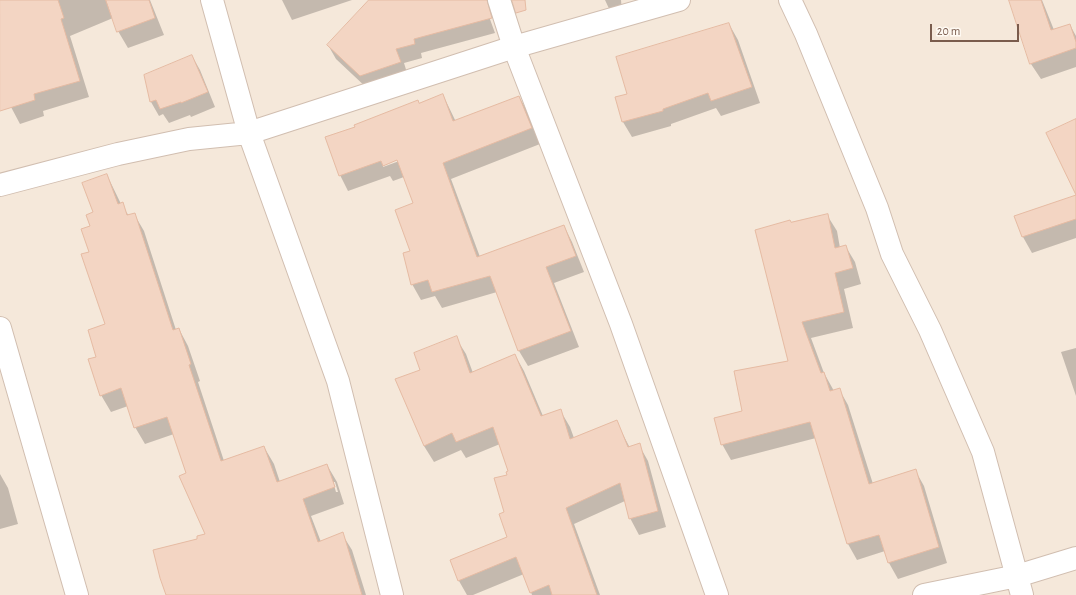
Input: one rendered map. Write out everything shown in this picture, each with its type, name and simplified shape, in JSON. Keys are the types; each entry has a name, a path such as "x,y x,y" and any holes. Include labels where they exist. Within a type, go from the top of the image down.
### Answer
{"street":[{"path":"212,0 249,133 338,381 392,595"},
{"path":"499,0 514,47 621,324 717,595"},
{"path":"0,185 118,154 190,140 249,133 514,47 679,0"},
{"path":"790,0 806,34 874,200 892,254 930,330 983,452 1020,586"},
{"path":"0,328 77,595"},
{"path":"924,595 1020,586 1076,558"}],"shaded area":[{"path":"0,0 1076,0 1076,595 0,595"}],"building":[{"path":"0,0 58,0 64,18 61,19 80,81 34,94 35,100 0,111"},
{"path":"106,0 149,0 155,18 117,32"},
{"path":"369,0 487,0 492,18 414,39 415,44 396,49 401,62 360,76 327,45"},
{"path":"512,0 525,0 526,10 516,13"},
{"path":"1009,0 1041,0 1051,30 1070,24 1076,42 1076,48 1030,64"},
{"path":"729,23 752,87 711,101 708,93 663,109 663,111 622,122 615,97 627,94 616,57"},
{"path":"192,55 208,92 181,103 160,109 156,100 150,102 144,75"},
{"path":"443,94 453,121 519,96 532,128 443,163 477,257 564,225 576,256 546,267 571,331 518,351 490,276 432,292 428,280 411,285 403,253 410,251 395,210 413,203 397,160 383,166 381,161 339,176 325,137 355,127 354,125 418,100 419,103"},
{"path":"1076,119 1076,195 1046,133"},
{"path":"107,174 118,204 123,202 127,215 135,213 173,330 179,328 191,364 189,365 221,461 264,446 277,482 327,464 335,487 303,499 318,542 343,532 362,595 166,595 153,550 197,539 197,536 205,534 179,476 186,473 167,417 134,428 121,388 100,396 88,359 96,357 88,330 105,324 81,254 89,252 81,229 90,226 86,215 93,212 82,183"},
{"path":"1076,195 1076,219 1022,237 1014,216"},
{"path":"828,214 835,248 846,245 853,268 835,273 844,312 802,322 821,373 824,372 830,391 840,388 869,484 916,469 939,547 888,563 879,535 847,544 810,422 721,445 714,418 742,411 734,371 788,361 755,230 790,220 791,222"},
{"path":"457,336 470,373 515,354 541,416 561,409 570,439 617,420 628,447 640,443 658,511 629,519 620,483 566,508 597,595 552,595 549,585 530,593 516,557 458,581 450,560 507,537 499,514 504,512 494,478 507,475 506,472 508,471 493,427 456,442 452,433 424,446 395,379 420,370 414,353"}]}
